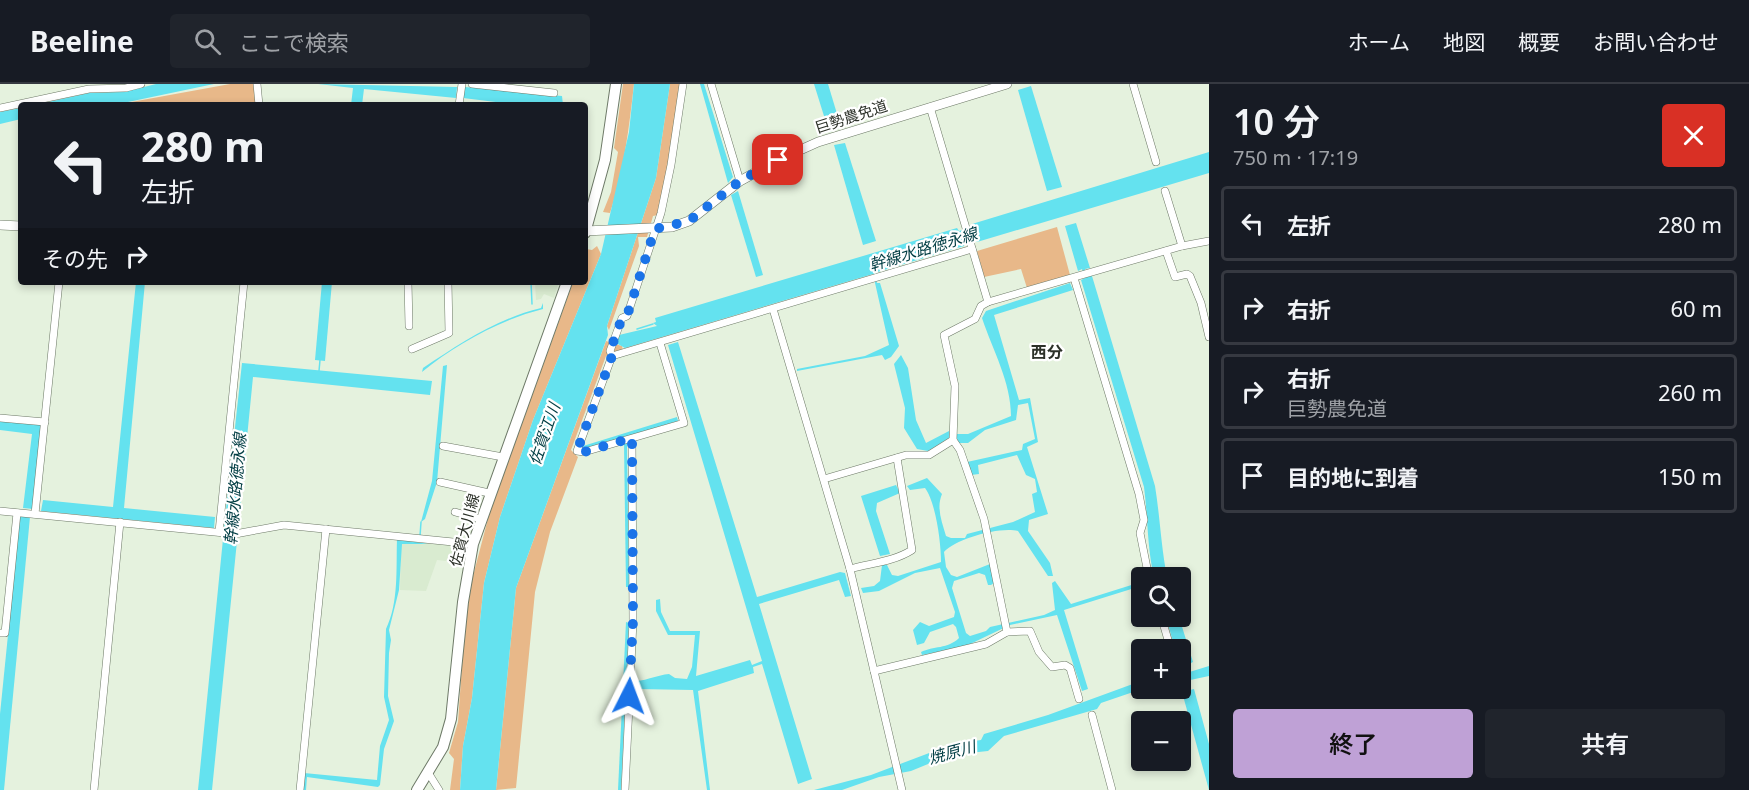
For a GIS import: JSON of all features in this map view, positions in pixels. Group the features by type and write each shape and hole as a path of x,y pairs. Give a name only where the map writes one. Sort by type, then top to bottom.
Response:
{"main road":[{"path":"588,221 605,160 616,84"},
{"name":"佐賀大川線","path":"417,790 429,774 443,747 451,719 463,602 473,544 480,519 566,285"}],"street":[{"path":"27,102 104,85 126,88 141,84"},
{"path":"257,84 259,102"},
{"path":"472,84 554,93"},
{"path":"660,343 684,423 584,452 577,451 612,356 610,351 612,343 622,318 627,316 653,229 671,165 683,84"},
{"path":"711,84 740,181"},
{"name":"巨勢農免道","path":"588,232 653,229 689,221 740,181 818,142 1007,84"},
{"path":"1133,84 1156,162"},
{"path":"0,108 18,104"},
{"path":"930,107 988,302"},
{"path":"1165,191 1182,246"},
{"path":"0,225 18,226"},
{"path":"1007,627 986,531 960,450 952,440 955,386 944,335 975,319 981,306 988,302 1182,246 1209,241"},
{"path":"612,356 875,279 971,246"},
{"path":"1166,251 1175,277 1187,274 1190,276 1201,303 1209,338"},
{"path":"1074,278 1139,494 1144,520 1140,533 1147,567"},
{"path":"35,514 59,285"},
{"path":"227,533 244,285"},
{"path":"408,285 409,326"},
{"path":"412,349 449,333 448,285"},
{"path":"773,309 850,569 902,790"},
{"path":"0,418 45,422"},
{"path":"625,790 633,621 632,438"},
{"path":"824,479 897,458 929,455 952,440"},
{"path":"443,446 503,457"},
{"path":"850,569 877,561 888,561 912,550 897,458"},
{"path":"440,482 489,494"},
{"path":"0,511 227,533 284,525 473,544"},
{"path":"455,512 480,519"},
{"path":"0,633 5,633 17,513"},
{"path":"94,790 120,522"},
{"path":"300,790 326,529"},
{"path":"874,672 986,644 1007,627 1030,631 1039,652 1052,667 1065,665 1070,668 1079,699"},
{"path":"1092,715 1112,790"},
{"path":"429,774 435,779 439,790"}],"shaded area":[{"path":"230,84 255,84 256,102 131,102"},
{"path":"623,84 634,84 628,133 610,213 603,212 611,192 618,152 614,148"},
{"path":"670,84 680,84 670,164 658,215 653,216 647,237 638,237 639,246 609,330 607,326 656,178"},
{"path":"1057,227 1070,275 1027,288 1021,269 984,277 977,251"},
{"path":"597,246 601,254 533,420 500,517 484,583 472,698 463,746 460,790 450,790 454,759 449,753 458,722 465,623 473,576 489,515 572,285 588,285 588,249 592,250"},
{"path":"535,285 558,285 554,298 544,294 541,299 536,300"},
{"path":"606,341 622,346 623,351 606,356 571,450 578,457 550,532 535,592 516,788 496,790 516,588"},
{"path":"423,541 465,546 462,563 437,560 426,591 400,590 401,542 421,544"}],"water":[{"path":"156,84 214,84 128,102 48,102 89,93 124,92"},
{"path":"318,84 457,87 456,98 364,89 362,102 351,102 353,88"},
{"name":"佐賀江川","path":"634,84 670,84 656,178 607,326 608,335 516,588 496,790 460,790 463,746 472,698 484,583 500,517 533,420 601,254 629,132"},
{"path":"700,84 704,84 733,177 728,183"},
{"path":"814,84 828,84 841,127 829,132"},
{"path":"1031,86 1062,187 1047,191 1018,90"},
{"path":"465,87 562,96 563,102 496,102 463,98"},
{"path":"18,109 18,120 0,124 0,112"},
{"path":"845,143 876,241 863,245 834,145"},
{"path":"1209,152 1209,173 977,242 975,239 964,242 964,246 874,273 877,283 880,283 899,346 891,357 885,360 882,355 797,371 797,369 865,356 889,345 873,274 625,348 616,343 619,335 657,326 653,323 656,322 655,318 957,228 959,231 972,227 972,224"},
{"path":"738,191 763,275 756,277 731,195"},
{"path":"1076,223 1090,268 1085,269 1087,277 1092,276 1155,486 1165,567 1152,567 1144,487 1081,280 1085,278 1082,269 1078,271 1065,226"},
{"path":"1070,283 1073,290 994,315 1019,400 1030,398 1038,442 1027,447 1048,514 1029,520 1028,531 1050,563 1053,576 1048,576 1018,531 1010,530 978,535 950,547 944,552 946,567 951,575 957,577 990,564 994,583 991,585 988,585 985,575 979,573 954,581 952,588 966,633 970,636 986,631 990,627 1044,615 1055,610 1052,583 1055,581 1071,604 1131,585 1131,589 1064,610 1088,689 1082,691 1057,615 1010,625 966,646 922,655 921,652 945,646 959,638 953,624 930,632 924,643 917,645 913,630 920,622 929,626 954,617 955,612 940,568 915,573 879,591 863,593 861,588 874,586 880,581 882,565 887,565 892,575 898,576 941,562 937,524 929,495 925,488 910,490 907,486 927,478 942,494 940,515 946,536 951,538 965,538 967,534 1013,522 1035,512 1032,494 1037,492 1035,479 1026,475 1017,455 978,465 979,474 971,475 967,462 1022,450 1023,444 1035,439 1028,403 1018,405 1016,420 985,430 968,443 959,443 955,434 968,434 1011,416 1005,379 982,318 986,311"},
{"path":"136,285 145,285 124,508 215,517 214,528 41,511 43,500 113,507"},
{"path":"322,285 332,285 325,361 315,360"},
{"path":"543,303 543,309 478,334 422,372 423,368 479,333 509,318 541,308"},
{"path":"678,342 757,597 840,572 845,573 851,596 845,597 839,580 759,604 812,779 798,784 762,664 753,667 754,673 698,691 710,790 707,790 693,690 637,689 636,681 669,674 675,678 687,679 692,667 695,635 668,635 656,611 656,600 660,599 661,612 670,631 700,631 696,676 750,660 752,665 762,661 668,345"},
{"path":"901,355 908,368 916,420 926,443 949,431 949,438 928,451 917,449 904,428 905,408 894,364"},
{"path":"242,363 432,381 430,395 253,377 238,529 229,531 229,528 224,528"},
{"path":"447,365 437,482 425,519 421,522 432,481 443,366"},
{"path":"677,417 678,421 584,449 583,446"},
{"path":"0,420 43,424 33,509 23,508 32,434 0,430"},
{"path":"624,443 627,443 629,587 626,587"},
{"path":"896,485 900,493 877,503 876,511 890,554 880,556 861,496"},
{"path":"20,516 30,517 4,790 0,790 0,714"},
{"path":"228,537 237,541 212,790 198,790 223,539 227,540"},
{"path":"397,539 428,544 402,544 399,590 389,630 391,640 388,696 394,721 384,749 380,785 378,787 307,777 306,790 303,790 304,773 377,780 380,746 389,720 384,697 386,629 395,596"},
{"path":"626,622 629,623 621,790 618,790"},
{"path":"1169,627 1182,627 1186,639 1172,639"},
{"path":"1209,666 1209,676 1191,680 1191,672"},
{"name":"焼原川","path":"1131,685 1131,693 1101,703 1097,709 1004,736 988,751 950,755 911,771 879,777 842,790 814,790 871,775 953,744 981,740 984,734 1048,715"},
{"path":"1194,689 1209,744 1209,790 1191,725 1191,711 1187,711 1184,699 1191,699 1191,690"}],"waterway":[{"path":"531,285 532,304"},
{"name":"幹線水路徳永線","path":"637,329 653,324"},
{"path":"319,371 320,360"},
{"path":"420,536 421,522"}],"district":[{"name":"西分","path":"1047,352"}],"route":[{"path":"629,696 633,621 632,438 584,452 577,451 612,356 610,351 622,318 627,316 655,229 689,221 740,181 778,160"}]}
